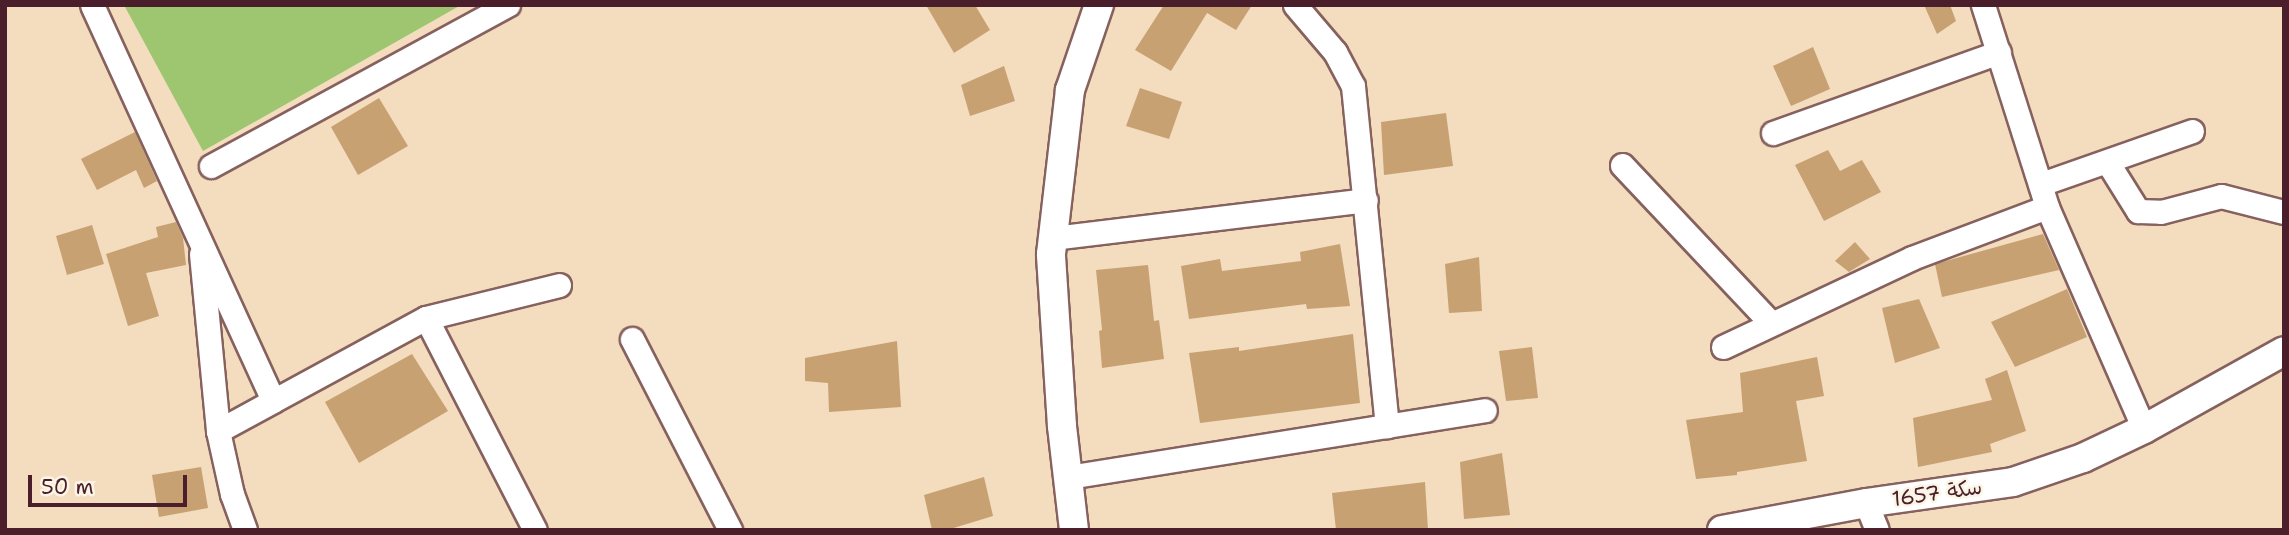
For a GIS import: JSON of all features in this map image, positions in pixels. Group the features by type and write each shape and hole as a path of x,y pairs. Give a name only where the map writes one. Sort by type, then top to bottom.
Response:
{"street":[{"path":"92,5 274,401"},
{"path":"211,166 508,5"},
{"path":"1074,530 1051,254 1070,90 1099,5"},
{"path":"1295,5 1335,52 1353,86 1387,426"},
{"path":"1983,5 2047,206 2144,429"},
{"path":"1773,133 1999,52"},
{"path":"2040,184 2108,163 2192,131"},
{"path":"2108,163 2138,211 2161,212 2221,196 2284,212"},
{"path":"1622,165 1772,323"},
{"path":"1053,238 1366,200"},
{"path":"1723,347 1912,258 2047,206"},
{"path":"199,233 218,430 232,494 244,530"},
{"path":"218,430 426,318 559,285"},
{"path":"426,318 535,530"},
{"path":"632,339 730,530"},
{"name":"سكة 1657","path":"1722,530 1866,503 2013,482 2083,458 2144,429 2284,351"},
{"path":"1068,477 1485,410"},
{"path":"1866,503 1877,530"}],"green space":[{"path":"124,5 461,5 203,151"}],"building":[{"path":"926,5 975,5 990,30 954,53"},
{"path":"1164,5 1252,5 1236,30 1207,13 1171,71 1135,50"},
{"path":"1924,5 1950,5 1956,21 1937,34"},
{"path":"1813,47 1830,89 1791,106 1773,66"},
{"path":"1004,66 1015,101 970,116 961,85"},
{"path":"1140,88 1182,102 1169,139 1126,126"},
{"path":"379,98 408,146 358,175 331,127"},
{"path":"1446,113 1453,166 1384,175 1381,122"},
{"path":"135,132 157,181 144,188 136,170 97,190 81,159"},
{"path":"1828,150 1840,171 1862,160 1881,192 1824,221 1795,165"},
{"path":"176,222 183,238 186,265 146,273 159,316 128,326 106,254 158,237 156,227"},
{"path":"92,225 104,264 67,275 56,236"},
{"path":"2043,234 2059,270 1942,297 1935,264"},
{"path":"1855,242 1870,259 1849,272 1835,261"},
{"path":"1340,244 1350,306 1307,309 1306,304 1189,319 1181,266 1220,259 1222,271 1301,261 1300,252"},
{"path":"1479,257 1482,311 1449,313 1445,264"},
{"path":"1148,265 1154,321 1159,320 1164,359 1102,368 1099,331 1102,330 1096,270"},
{"path":"2067,289 2087,337 2015,367 1991,322"},
{"path":"1919,299 1940,348 1895,363 1882,308"},
{"path":"1353,334 1360,403 1200,423 1189,353 1239,347 1239,351"},
{"path":"897,341 901,407 829,412 828,383 805,381 805,358"},
{"path":"1532,347 1538,398 1506,401 1499,351"},
{"path":"412,354 448,411 359,463 325,402"},
{"path":"1817,357 1824,396 1796,401 1807,461 1737,472 1737,475 1696,479 1686,420 1743,412 1740,373"},
{"path":"2007,370 2026,431 1990,444 1992,452 1918,467 1913,418 1992,400 1985,379"},
{"path":"1502,453 1510,515 1464,519 1460,462"},
{"path":"201,467 208,508 159,517 152,475"},
{"path":"984,477 993,516 947,530 932,530 924,495"},
{"path":"1425,482 1428,530 1336,530 1332,493"}]}
